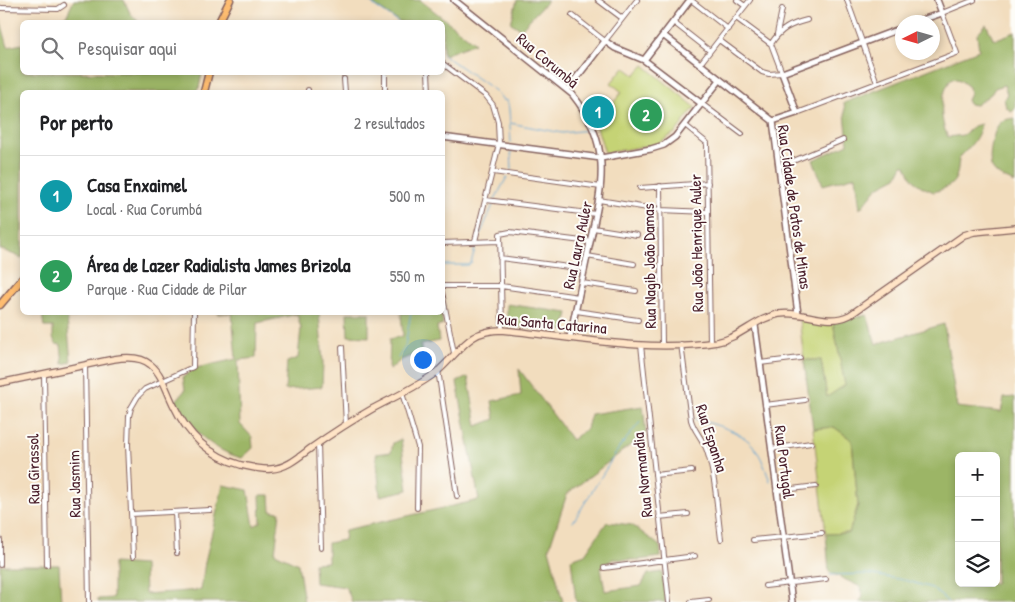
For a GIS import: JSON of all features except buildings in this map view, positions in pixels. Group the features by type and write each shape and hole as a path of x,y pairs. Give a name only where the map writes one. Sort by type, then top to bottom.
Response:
{"main road":[{"path":"220,20 230,0"},
{"path":"204,90 208,75"},
{"name":"Rua Santa Catarina","path":"0,383 114,358 136,358 150,364 157,372 187,429 202,445 227,460 256,468 274,469 289,464 346,425 438,370 474,336 486,331 502,330 662,346 710,343 729,339 774,315 798,314 830,320 845,318 964,235 974,232 1015,228"},
{"path":"0,305 20,281"}],"street":[{"name":"Rua Corumbá","path":"454,0 567,90 579,103 592,124 601,158"},
{"path":"598,0 622,18"},
{"path":"567,90 637,0"},
{"path":"644,60 690,0 728,29"},
{"path":"737,0 745,6"},
{"path":"700,64 750,0"},
{"path":"848,0 877,83"},
{"path":"773,121 957,53 937,0"},
{"path":"936,15 974,0"},
{"path":"0,8 58,9 64,5"},
{"path":"771,44 777,34 782,9"},
{"path":"572,15 615,48 644,60 742,134"},
{"path":"736,18 771,44 797,113"},
{"path":"777,34 808,20"},
{"path":"673,22 710,51"},
{"path":"720,40 765,74 772,74 782,73 895,31"},
{"name":"Rua Cidade de Patos de Minas","path":"663,35 773,121 798,314"},
{"path":"445,66 476,87 490,100 497,117 499,144 475,241"},
{"path":"385,75 385,90"},
{"path":"428,75 429,90"},
{"path":"344,79 345,90"},
{"path":"445,137 601,158 659,147 675,138 720,80"},
{"name":"Rua João Henrique Auler","path":"685,125 707,143 710,343"},
{"path":"779,167 844,140"},
{"name":"Rua Laura Auler","path":"570,337 599,200 601,158"},
{"path":"493,172 601,187"},
{"path":"640,188 708,183"},
{"name":"Rua Nagib João Damas","path":"660,186 662,346"},
{"path":"486,200 596,214"},
{"path":"599,200 660,210 708,212"},
{"path":"593,228 637,235"},
{"path":"502,330 500,234 510,232 590,242"},
{"path":"445,243 499,241"},
{"path":"587,256 634,264"},
{"path":"500,258 584,270"},
{"path":"582,283 636,292"},
{"path":"445,286 500,286 579,297"},
{"path":"445,307 454,353"},
{"path":"576,311 638,320"},
{"path":"133,557 128,445 129,416 133,403 145,389 193,367 194,315"},
{"name":"Rua Portugal","path":"755,325 792,602"},
{"name":"Rua Espanha","path":"681,344 690,420 704,444 709,459 721,539"},
{"name":"Rua Normandia","path":"641,345 669,602"},
{"path":"342,346 346,425"},
{"path":"760,363 800,358"},
{"name":"Rua Jasmim","path":"84,365 89,602"},
{"path":"438,370 457,496"},
{"name":"Rua Girassol","path":"44,374 47,565"},
{"path":"402,393 418,447 417,508"},
{"path":"765,405 806,400"},
{"path":"318,443 322,548"},
{"path":"771,449 811,443"},
{"path":"655,475 692,471"},
{"path":"776,491 816,486"},
{"path":"131,514 210,510"},
{"path":"175,512 177,553"},
{"path":"659,517 688,514"},
{"path":"753,540 822,533"},
{"path":"0,540 0,565"},
{"path":"604,568 695,556"},
{"path":"765,586 826,579"},
{"path":"691,602 709,600"}],"green space":[{"path":"74,0 124,0 131,15 137,20 30,20 30,18 60,19 67,15"},
{"path":"367,0 420,0 475,43 445,55 445,20 396,20"},
{"path":"517,0 548,0 521,29 511,23"},
{"path":"0,18 8,47 20,44 20,75 202,75 197,90 20,90 20,257 0,249"},
{"path":"986,24 994,40 1015,32 1015,109 1012,112 1006,107 1004,99 1007,94 1004,85 995,88 991,94 976,105 969,104 967,100 970,94 969,87 960,80 952,78 945,92 942,107 943,123 948,137 963,135 974,126 981,124 976,138 959,158 956,177 951,184 934,192 916,182 906,165 903,165 897,177 878,187 860,209 856,176 823,185 813,160 848,144 844,103 979,50 977,34"},
{"path":"644,65 695,107 676,132 658,144 605,153 596,124 622,92 611,83 624,67 635,75"},
{"path":"1015,118 1015,183 996,174 992,168 990,152 997,126 1007,119"},
{"path":"507,304 568,313 564,330 559,331 558,323 535,321 533,329 507,325"},
{"path":"42,315 79,315 67,319 71,362 63,364 61,345 56,344 53,338 53,327 44,327"},
{"path":"232,315 293,315 257,323 256,358 238,360 240,424 252,437 253,448 242,458 221,450 203,437 187,420 176,401 185,390 183,377 196,368 236,359"},
{"path":"297,315 319,315 323,363 322,387 285,390 287,362 298,358 301,328"},
{"path":"347,315 369,315 369,337 348,336"},
{"path":"401,315 441,315 443,325 437,326 439,341 421,345 421,352 401,360 389,370 390,339 403,336"},
{"path":"867,315 876,344 944,324 957,407 1001,412 1004,398 1015,397 1015,602 859,602 863,597 861,587 829,572 826,534 849,533 858,505 852,440 834,427 813,429 804,360 821,360 827,397 845,385 833,322"},
{"path":"799,318 833,322 845,385 827,398 821,360 804,360"},
{"path":"519,369 572,440 587,428 591,414 643,406 646,433 567,494 549,549 563,602 352,602 346,587 315,583 314,563 328,562 328,543 344,540 345,530 479,500 457,382 468,377 477,426 495,419 492,401 521,395"},
{"path":"834,427 852,440 858,505 849,533 826,534 813,429"},
{"path":"401,439 408,490 380,496 376,454 391,452 393,443"},
{"path":"223,485 248,490 254,526 261,522 260,495 270,495 271,511 280,512 275,553 298,564 304,602 98,602 98,599 113,598 113,563 144,565 145,594 201,590 205,562"},
{"path":"607,522 632,525 660,546 661,557 638,560 613,559 601,568 605,591 641,586 648,574 662,572 666,602 576,602 571,559 585,554"},
{"path":"0,565 59,565 61,602 0,602"}],"waterway":[{"path":"366,0 395,20"},
{"path":"445,56 497,92 503,100 507,101 511,142"},
{"path":"510,123 562,133 588,130"},
{"path":"511,149 512,170"},
{"path":"495,199 507,177"},
{"path":"479,237 493,205"},
{"path":"445,265 468,265 471,263 476,245"},
{"path":"398,358 405,347 410,315"},
{"path":"695,419 729,430 745,438 752,444 759,455 770,481"},
{"path":"573,522 619,448 641,421"},
{"path":"830,575 867,574 904,580 932,588 948,602"}],"place":[{"name":"Casa Enxaimel","path":"598,112"},
{"name":"Área de Lazer Radialista James Brizola","path":"646,115"}]}
